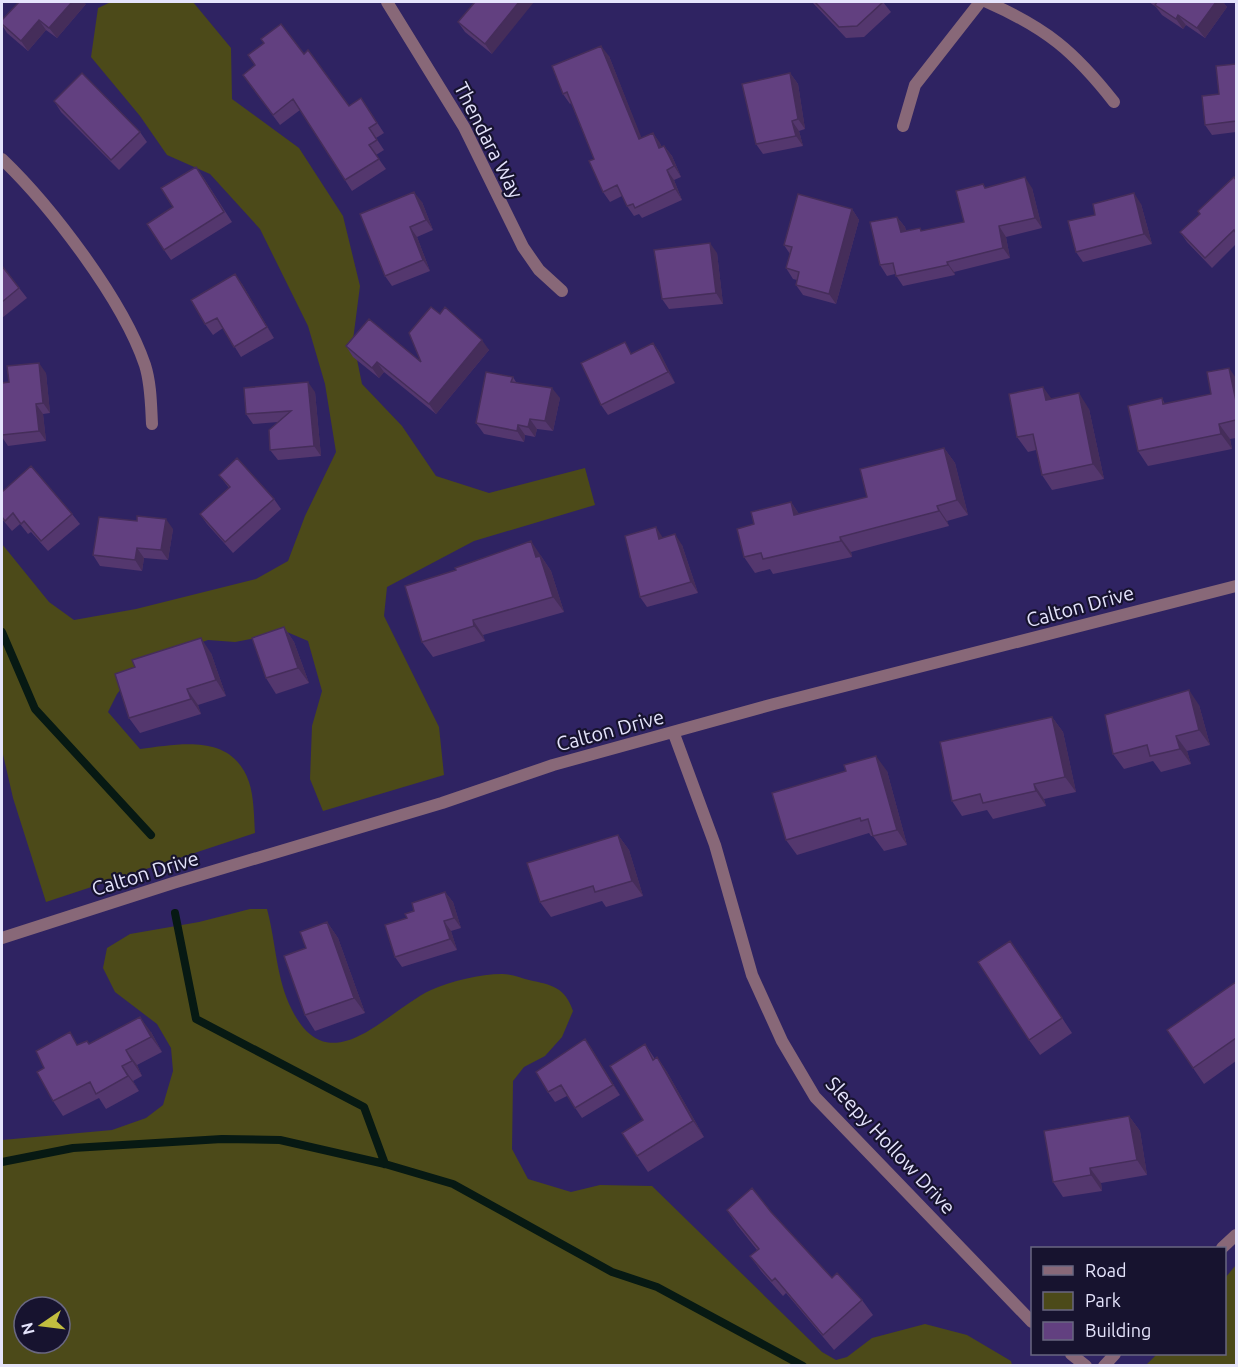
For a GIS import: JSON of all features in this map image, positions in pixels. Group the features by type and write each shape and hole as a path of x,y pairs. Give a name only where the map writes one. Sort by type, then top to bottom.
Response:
{"street":[{"name":"Thendara Way","path":"387,2 464,127 523,247 539,270 562,291"},
{"path":"903,126 915,85 944,44 980,2"},
{"path":"987,2 1017,15 1077,57 1114,102"},
{"path":"2,159 45,204 87,263 131,332 146,366 152,424"},
{"name":"Calton Drive","path":"2,939 172,884 442,803 553,765 674,734 774,704 1236,586"},
{"name":"Sleepy Hollow Drive","path":"674,734 715,845 752,975 782,1041 815,1097 1031,1321"},
{"path":"1223,1247 1236,1235"},
{"path":"1074,1355 1086,1365"}],"green space":[{"path":"111,2 193,2 231,48 232,99 299,148 343,216 360,286 353,340 362,384 402,426 436,476 489,493 585,468 595,505 474,541 387,587 384,616 439,727 444,775 323,811 310,779 312,726 322,691 308,641 287,632 235,642 208,640 142,663 117,694 108,712 140,749 188,744 204,745 231,755 241,766 249,782 255,833 46,902 13,798 2,750 2,544 49,602 74,620 136,609 256,579 288,561 305,516 336,452 325,384 308,326 260,229 210,174 167,155 140,116 91,57 98,8"},
{"path":"250,909 267,909 279,973 292,1010 307,1032 323,1041 341,1042 359,1036 431,990 466,979 505,974 557,988 566,997 573,1011 562,1037 545,1056 524,1067 513,1081 512,1149 528,1179 571,1192 600,1185 652,1186 822,1352 836,1360 847,1357 872,1338 925,1324 967,1335 1011,1361 1012,1365 2,1365 2,1140 112,1130 146,1118 163,1105 173,1071 171,1048 157,1024 115,992 103,968 107,948 130,934 199,922"},
{"path":"1236,1265 1236,1365 1146,1365 1156,1355 1226,1355 1226,1277"}],"building":[{"path":"19,2 72,2 49,28 39,20 21,41 2,24 2,20"},
{"path":"475,2 519,2 485,44 458,22"},
{"path":"815,2 883,2 857,26 839,27"},
{"path":"1157,2 1216,2 1197,28 1178,15 1176,19 1155,5"},
{"path":"281,24 304,54 308,50 349,106 361,98 377,123 369,128 377,140 369,145 379,159 345,180 293,99 273,115 243,75 255,65 248,55 264,43 261,39"},
{"path":"601,46 639,139 653,133 659,148 664,146 674,166 667,170 675,189 635,208 633,204 627,206 617,185 603,192 589,161 594,159 567,92 563,94 552,66"},
{"path":"1236,64 1236,121 1205,125 1202,96 1219,94 1216,66"},
{"path":"82,73 140,132 111,160 54,101"},
{"path":"790,73 798,119 792,121 796,136 756,144 742,84"},
{"path":"196,167 224,212 164,250 147,224 173,207 161,188"},
{"path":"1025,177 1035,218 999,226 1003,248 947,262 948,265 896,276 893,263 880,265 870,222 897,217 901,232 920,228 921,231 964,222 956,191 983,184 985,188"},
{"path":"1234,177 1236,180 1236,233 1234,230 1205,258 1180,232 1200,214 1198,211"},
{"path":"414,192 426,220 410,227 423,260 385,276 360,214"},
{"path":"1134,193 1144,234 1076,252 1068,221 1095,215 1093,204"},
{"path":"798,194 852,209 829,294 796,285 799,272 786,268 792,247 784,245"},
{"path":"710,243 716,293 662,299 654,250"},
{"path":"2,266 19,288 2,302"},
{"path":"235,274 267,327 234,347 217,318 205,324 191,300"},
{"path":"431,307 440,314 445,307 482,340 429,404 377,362 372,368 346,346 369,319 421,362 409,333"},
{"path":"625,342 631,354 653,343 668,372 601,405 581,363"},
{"path":"39,363 43,403 36,404 39,431 2,435 2,383 9,382 7,366"},
{"path":"1229,368 1236,401 1236,420 1219,424 1221,434 1138,451 1128,406 1162,398 1163,404 1211,394 1207,372"},
{"path":"486,372 513,377 511,382 552,388 545,421 530,419 528,427 518,425 517,431 476,423"},
{"path":"308,382 314,446 270,450 269,430 291,411 246,414 244,388"},
{"path":"1043,387 1046,400 1079,393 1093,464 1042,475 1033,434 1017,437 1009,394"},
{"path":"944,448 957,500 937,506 939,511 840,537 841,541 763,559 761,553 744,557 737,529 754,524 751,512 791,502 794,515 867,497 860,469"},
{"path":"237,458 274,499 225,542 200,514 230,487 219,475"},
{"path":"31,466 72,514 41,541 24,521 21,524 13,513 5,521 2,517 2,492"},
{"path":"137,516 166,519 161,550 137,548 135,560 93,555 99,517 137,521"},
{"path":"656,527 659,539 675,534 691,582 640,597 625,536"},
{"path":"531,541 536,557 540,556 553,597 473,620 474,626 422,642 405,586 456,570 455,568"},
{"path":"284,627 298,668 266,678 252,638"},
{"path":"201,638 216,680 187,689 191,699 129,718 115,674 135,667 132,660"},
{"path":"1189,690 1199,730 1176,736 1180,749 1150,756 1147,745 1113,754 1105,715"},
{"path":"1052,717 1065,777 1034,784 1036,791 983,803 980,794 952,801 940,742"},
{"path":"876,756 897,830 873,836 868,819 861,821 860,818 786,840 772,793 846,771 844,765"},
{"path":"618,835 632,881 595,892 593,886 540,902 527,863"},
{"path":"445,892 454,918 444,921 450,939 395,957 385,925 407,918 405,914 414,911 412,903"},
{"path":"327,922 354,998 305,1015 284,956 306,948 300,932"},
{"path":"1010,941 1062,1018 1029,1040 978,962"},
{"path":"1236,982 1236,1038 1193,1068 1167,1030"},
{"path":"140,1017 151,1037 126,1050 132,1061 122,1066 128,1076 96,1094 90,1082 53,1101 37,1072 44,1068 36,1051 70,1032 77,1045 87,1041 89,1044"},
{"path":"585,1039 613,1085 575,1108 561,1085 548,1092 536,1072"},
{"path":"645,1044 653,1060 657,1057 693,1121 637,1156 622,1133 643,1120 610,1066"},
{"path":"1129,1116 1137,1160 1090,1168 1091,1175 1053,1182 1044,1131"},
{"path":"752,1188 832,1278 837,1273 862,1300 823,1335 775,1278 772,1281 750,1256 759,1249 727,1210"}],"waterway":[{"path":"2,632 35,709 151,835"},
{"path":"175,913 196,1019 364,1107 385,1164"},
{"path":"2,1162 73,1148 222,1139 280,1140 385,1164 453,1184 612,1272 657,1287 803,1366"}]}
